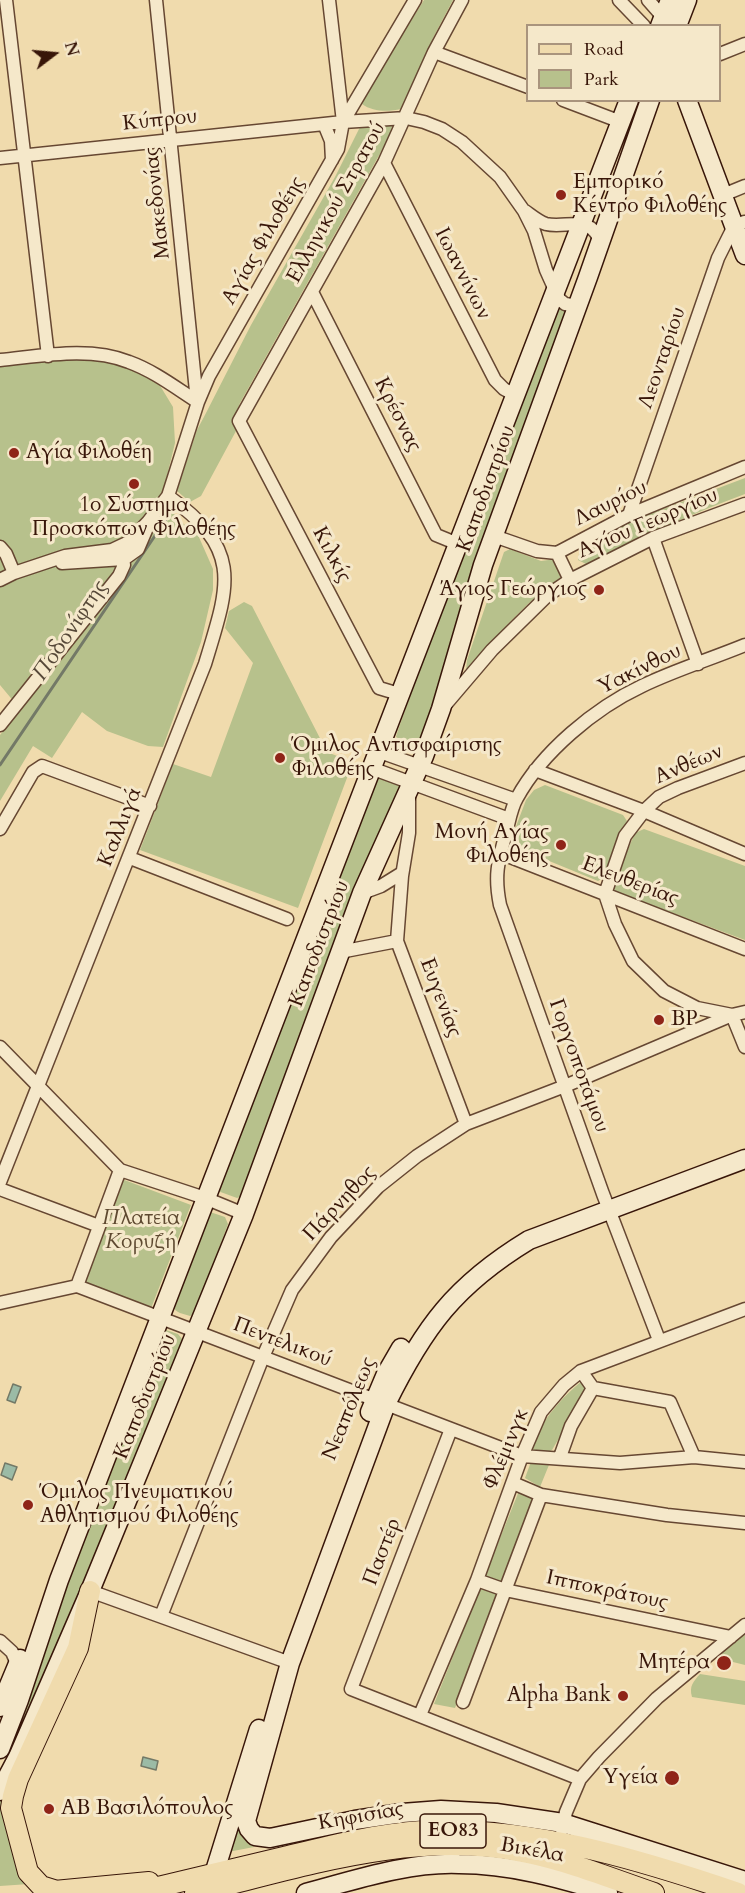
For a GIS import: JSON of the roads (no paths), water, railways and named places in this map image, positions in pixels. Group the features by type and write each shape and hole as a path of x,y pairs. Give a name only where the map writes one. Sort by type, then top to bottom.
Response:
{"main road":[{"path":"667,23 670,0"},
{"path":"667,23 687,0"},
{"name":"Καποδιστρίου","path":"0,1749 19,1701 58,1580 628,102"},
{"path":"688,102 733,191"},
{"path":"700,102 733,191 745,255"},
{"name":"Καποδιστρίου","path":"0,1791 18,1757 90,1591 196,1332 244,1214 362,893 413,781 441,709 483,565 651,103"},
{"name":"Νεαπόλεως","path":"607,1204 745,1148"},
{"name":"Νεαπόλεως","path":"203,1881 286,1661 396,1357 417,1325 462,1276 500,1246 525,1232 551,1219 607,1204 745,1159"},
{"path":"0,1707 39,1610 58,1580"},
{"path":"57,1891 41,1886 28,1872 12,1814 12,1802 18,1779 78,1648 90,1591"},
{"name":"Νεαπόλεως","path":"286,1661 246,1821 249,1829 259,1838 270,1838 355,1820 441,1810 496,1813 563,1823"},
{"path":"563,1823 745,1881"},
{"name":"Κηφισίας","path":"133,1893 203,1881 346,1842 421,1832 488,1834 557,1868 600,1851 738,1893"},
{"name":"Κηφισίας","path":"203,1881 234,1887 349,1856 421,1845 508,1850 557,1868 654,1893"},
{"name":"Βικέλα","path":"312,1892 357,1879 420,1866 459,1863 557,1868 608,1893"},
{"path":"36,1893 203,1881"}],"street":[{"path":"6,0 48,356"},
{"name":"Μακεδονίας","path":"156,0 198,402"},
{"path":"329,0 343,122"},
{"path":"343,122 415,0"},
{"name":"Ελληνικού Στρατού","path":"239,422 384,164 434,52 462,0"},
{"path":"619,0 642,24"},
{"path":"648,0 667,23"},
{"path":"721,54 745,44"},
{"path":"434,52 526,86"},
{"path":"568,102 621,122"},
{"path":"406,118 442,129 462,142 500,177 524,211 534,231 559,299 565,304 572,305 579,302"},
{"name":"Κύπρου","path":"0,158 343,122 406,118"},
{"name":"Αγίας Φιλοθέης","path":"0,725 119,576 124,565 123,553 138,549 148,522 168,496 198,402 209,376 332,162 340,142 343,122"},
{"path":"324,124 331,141 332,162"},
{"name":"Ιωαννίνων","path":"384,164 495,380 515,395"},
{"path":"524,211 546,224 575,223 581,225 595,231 601,243"},
{"name":"Λεονταρίου","path":"629,515 718,258 741,225"},
{"name":"Κρέσνας","path":"312,292 436,535 458,544"},
{"path":"0,360 89,354 112,356 130,362 198,402"},
{"path":"195,375 198,379 209,376"},
{"name":"Κιλκίς","path":"239,422 379,688 399,694"},
{"name":"Λαυρίου","path":"557,553 629,515 745,467"},
{"name":"Καλλιγά","path":"0,1182 206,664 224,601 223,562 210,534 186,509 168,496"},
{"name":"Αγίου Γεωργίου","path":"441,709 492,650 548,596 570,580 653,538 745,504"},
{"path":"494,536 537,551 557,553 570,580"},
{"path":"653,538 699,664"},
{"path":"0,547 6,554 14,573"},
{"path":"0,580 51,561 67,563 123,553"},
{"name":"Υακίνθου","path":"516,800 536,770 561,743 604,707 642,686 745,645"},
{"path":"374,759 413,781 509,819"},
{"path":"374,759 413,781 516,800"},
{"name":"Ανθέων","path":"605,894 625,836 659,797 745,763"},
{"path":"0,829 33,772 42,766 150,806"},
{"path":"536,770 745,854"},
{"path":"398,941 402,873 409,833 413,781"},
{"name":"Γοργοποτάμου","path":"516,800 496,869 496,886 500,905 607,1204 659,1340"},
{"name":"Ελευθερίας","path":"500,853 745,948"},
{"path":"130,858 287,919"},
{"path":"362,893 381,886 402,873"},
{"path":"605,894 615,924 633,961 664,991 697,1008 732,1015 745,1047"},
{"name":"Ευγενίας","path":"340,952 398,941 466,1124"},
{"name":"Πάρνηθος","path":"161,1616 263,1357 292,1290 331,1237 378,1187 417,1156 466,1124 565,1086 732,1015 745,1012"},
{"path":"0,1047 120,1170 205,1198 244,1214"},
{"path":"0,1303 77,1286 120,1170"},
{"path":"0,1189 99,1226"},
{"name":"Πεντελικού","path":"77,1286 522,1456 620,1463 694,1457 745,1462"},
{"name":"Φλέμινγκ","path":"420,1715 477,1580 522,1456 541,1412 564,1385 581,1371 745,1309"},
{"path":"581,1371 593,1388 670,1402 694,1457"},
{"path":"560,1457 571,1426 593,1388"},
{"name":"Παστέρ","path":"420,1715 351,1689 451,1429"},
{"path":"513,1483 541,1495 667,1515 745,1523"},
{"path":"463,1702 541,1495"},
{"name":"Ιπποκράτους","path":"477,1580 505,1590 731,1637"},
{"path":"90,1591 286,1661"},
{"path":"557,1868 563,1823 580,1779 657,1698 745,1625"},
{"path":"0,1641 12,1652 18,1666"},
{"path":"420,1715 580,1779"}],"waterway":[{"name":"Ποδονίφτης","path":"0,765 169,515"}],"place":[{"name":"Εμπορικό Κέντρο Φιλοθέης","path":"561,195"},
{"name":"Αγία Φιλοθέη","path":"14,453"},
{"name":"1ο Σύστημα Προσκόπων Φιλοθέης","path":"134,484"},
{"name":"Άγιος Γεώργιος","path":"599,590"},
{"name":"Όμιλος Αντισφαίρισης Φιλοθέης","path":"280,758"},
{"name":"Μονή Αγίας Φιλοθέης","path":"561,845"},
{"name":"BP","path":"659,1020"},
{"name":"Όμιλος Πνευματικού Αθλητισμού Φιλοθέης","path":"28,1505"},
{"name":"Μητέρα","path":"724,1663"},
{"name":"Alpha Bank","path":"623,1696"},
{"name":"Υγεία","path":"672,1778"},
{"name":"ΑΒ Βασιλόπουλος","path":"49,1809"}],"park label":[{"name":"Πλατεία Κορυζή","path":"141,1231"}]}
